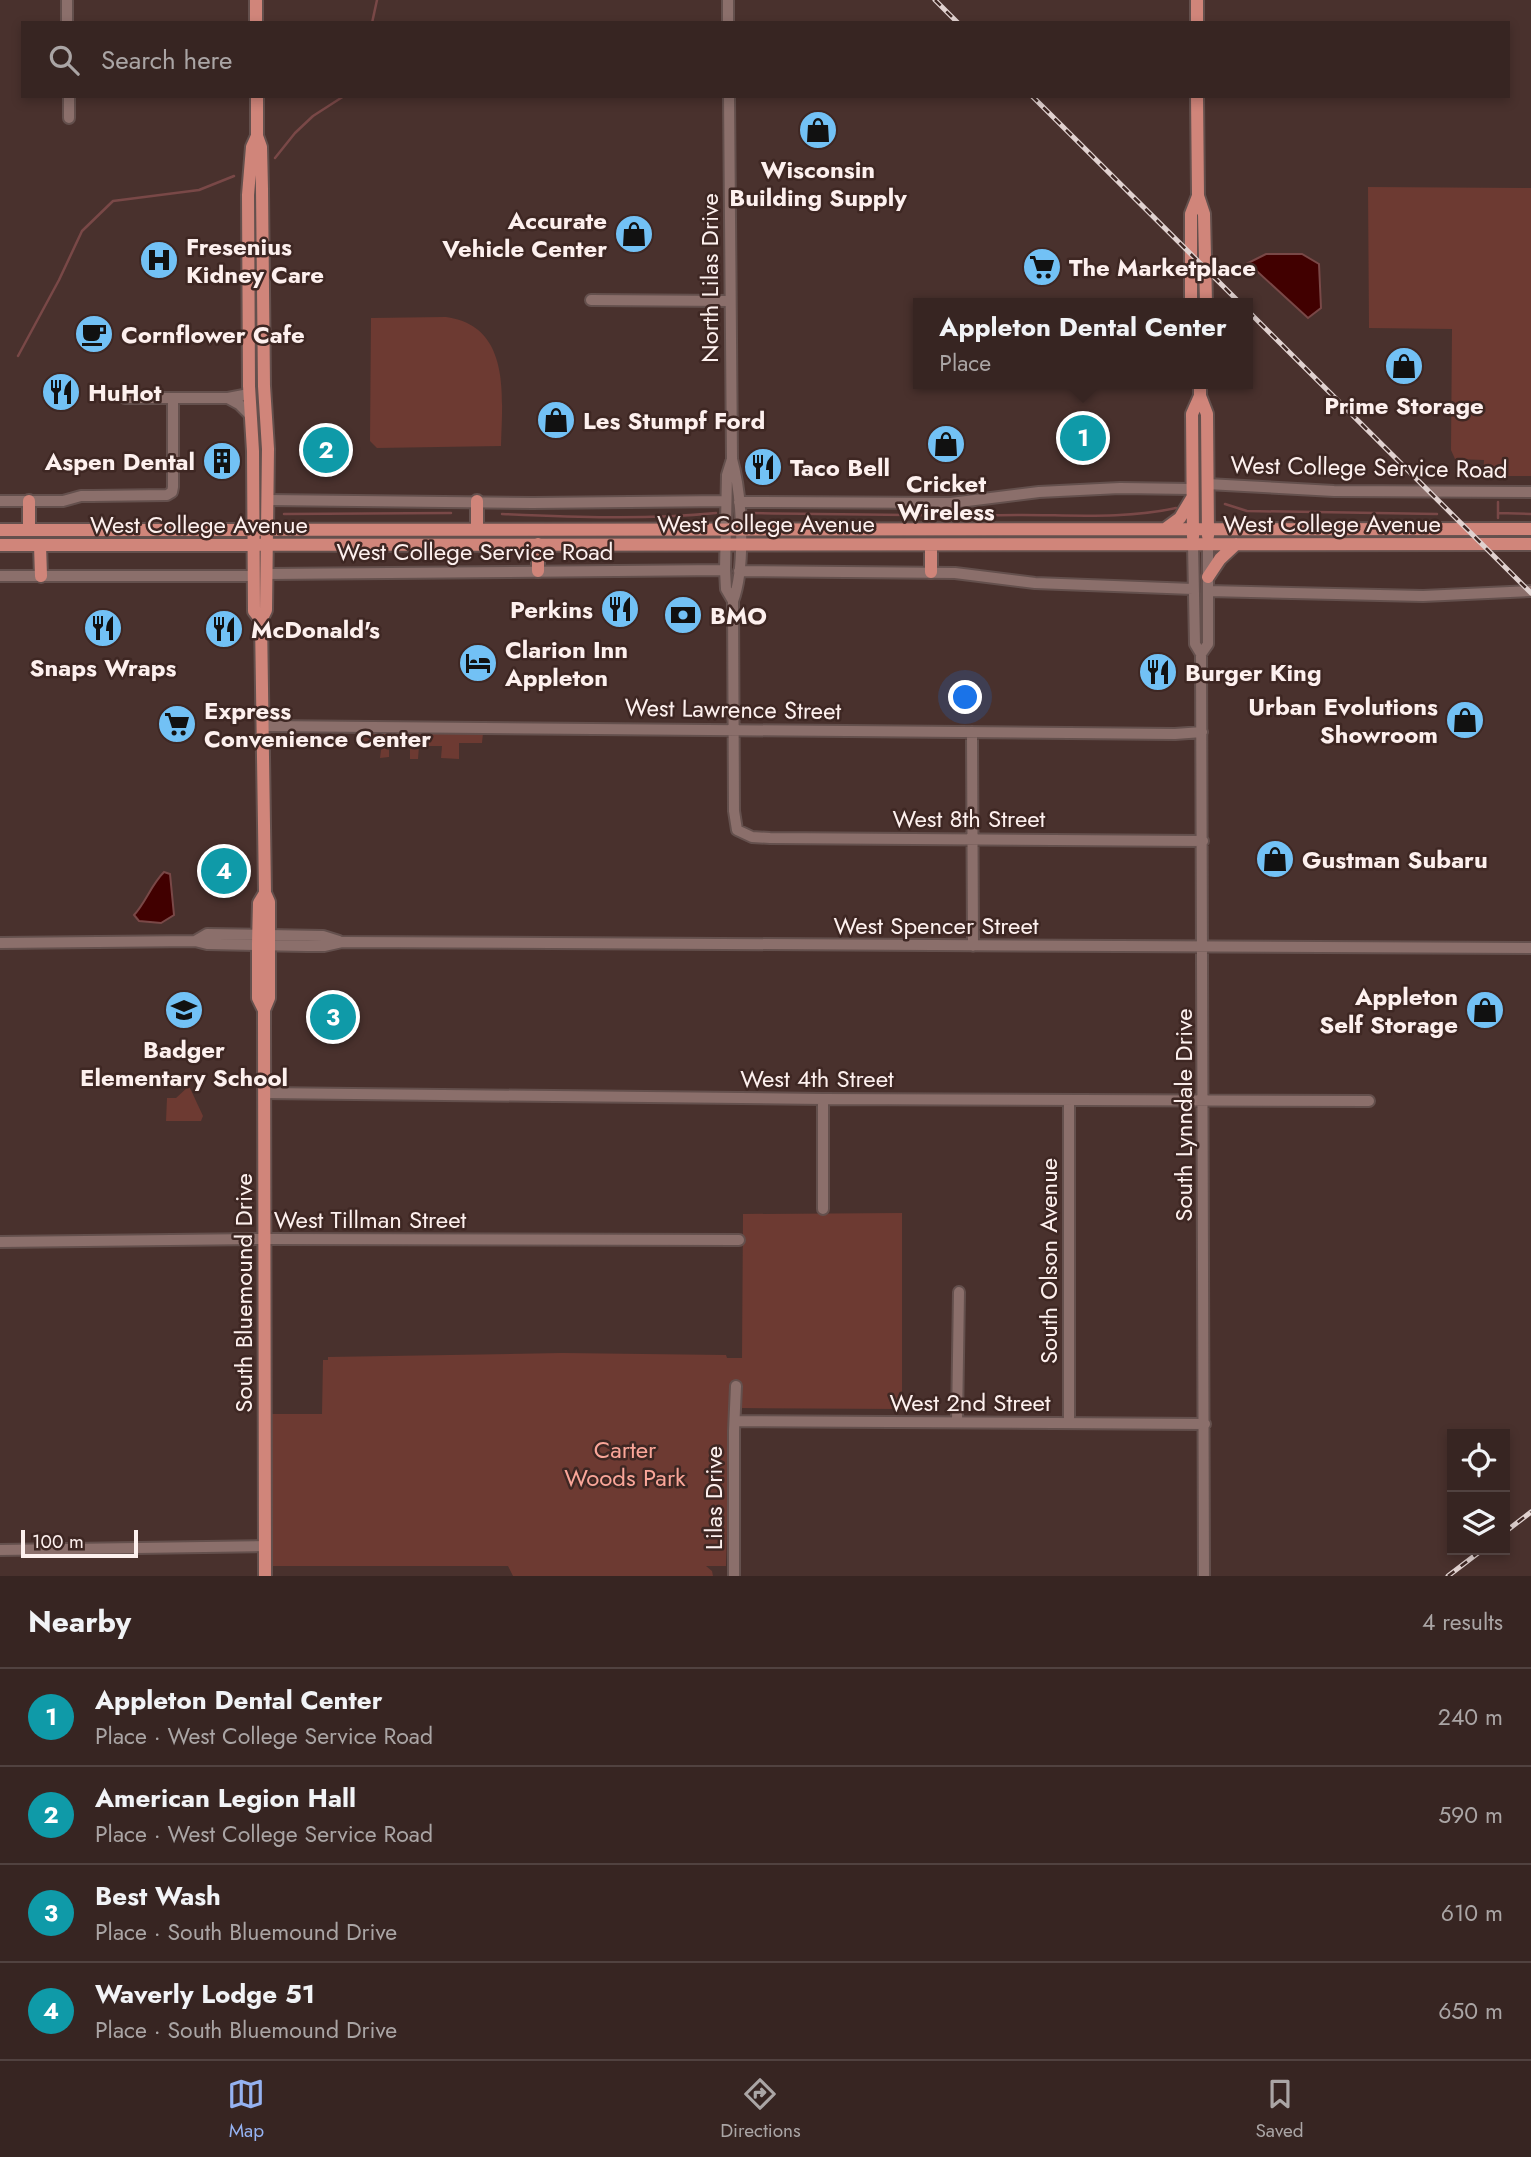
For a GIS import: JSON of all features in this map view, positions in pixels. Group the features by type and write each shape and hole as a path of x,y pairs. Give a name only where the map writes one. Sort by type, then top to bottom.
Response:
{"main road":[{"path":"256,0 256,21"},
{"path":"1197,0 1197,21"},
{"path":"257,98 257,136 261,147 267,441"},
{"path":"1197,98 1198,196 1204,214 1206,298"},
{"name":"South Bluemound Drive","path":"257,136 252,147 248,195 249,394 253,451 254,611 261,620"},
{"path":"1191,298 1191,214 1198,196"},
{"path":"1200,390 1207,414 1208,544"},
{"path":"1192,544 1192,414 1200,390"},
{"path":"249,394 258,400 260,429 267,441"},
{"name":"South Bluemound Drive","path":"265,1576 264,1010 269,998 259,903 265,893 261,620 267,610 267,441"},
{"path":"1165,530 1180,517 1192,494"},
{"path":"477,501 477,529"},
{"path":"29,502 29,530"},
{"name":"West College Avenue","path":"0,530 1531,529"},
{"path":"538,544 538,571"},
{"path":"1208,577 1220,559 1236,544"},
{"name":"West College Avenue","path":"0,545 1531,544"},
{"path":"40,545 41,576"},
{"path":"931,545 931,572"}],"street":[{"path":"67,0 67,21"},
{"path":"728,0 728,21"},
{"path":"69,98 69,118"},
{"name":"North Lilas Drive","path":"729,98 732,459 741,530 737,589 733,601"},
{"path":"591,300 730,301"},
{"path":"125,398 228,398 249,394"},
{"path":"0,502 63,501 81,496 169,494 173,486 173,398"},
{"path":"228,398 250,415"},
{"name":"North Lilas Drive","path":"732,459 727,475 725,570 726,589 733,601"},
{"name":"West College Service Road","path":"1207,484 1345,492 1531,492"},
{"path":"739,502 951,503 1039,492 1120,488 1192,494"},
{"name":"West College Service Road","path":"268,500 726,501"},
{"name":"South Lynndale Drive","path":"1192,544 1195,644 1201,654 1202,732 1204,1576"},
{"name":"South Lynndale Drive","path":"1201,654 1208,644 1208,544"},
{"name":"West College Service Road","path":"267,574 725,570"},
{"path":"739,571 931,572 1044,583 1193,589"},
{"path":"0,576 253,576"},
{"path":"1208,591 1423,596 1531,591"},
{"path":"733,601 734,730"},
{"name":"West Lawrence Street","path":"264,726 1175,734 1202,732"},
{"name":"West 8th Street","path":"734,730 735,822 737,830 752,837 1203,841"},
{"path":"972,732 973,946"},
{"name":"West Spencer Street","path":"0,943 195,941 207,934 324,946 342,942 1531,948"},
{"name":"West 4th Street","path":"264,1093 1369,1101"},
{"path":"823,1099 823,1209"},
{"name":"South Olson Avenue","path":"1069,1100 1069,1423"},
{"name":"West Tillman Street","path":"0,1242 264,1239 739,1240"},
{"path":"957,1422 959,1293"},
{"name":"Lilas Drive","path":"734,1576 736,1387"},
{"name":"West 2nd Street","path":"736,1421 1205,1424"},
{"path":"0,1550 265,1546"}],"green space":[{"path":"1368,187 1531,188 1531,476 1483,476 1484,460 1455,459 1451,450 1452,329 1369,328"},
{"path":"446,317 467,323 483,334 493,349 501,386 501,446 377,448 370,441 371,318"},
{"path":"357,732 395,733 396,746 389,747 389,757 380,758 382,743 358,743"},
{"path":"404,733 483,733 482,743 459,743 459,759 441,758 442,746 419,746 418,759 410,759 410,746 403,746"},
{"path":"189,1086 203,1116 201,1121 166,1121 167,1098 176,1098"},
{"name":"Carter Woods Park","path":"902,1213 902,1409 741,1408 741,1386 731,1385 726,1566 706,1566 713,1576 513,1576 508,1566 271,1566 271,1414 322,1414 323,1360 328,1360 328,1357 562,1353 726,1355 727,1358 742,1358 743,1214"}],"shaded area":[{"path":"1266,254 1302,254 1319,264 1321,308 1308,318 1248,263"},
{"path":"164,872 170,874 174,915 161,923 139,921 134,915"}],"waterway":[{"path":"372,21 377,0"},
{"path":"275,158 313,116 341,98"},
{"path":"18,356 82,231 113,201 199,190 234,176"},
{"path":"1504,474 1505,478"},
{"path":"1498,502 1498,518"},
{"path":"1225,504 1247,511 1437,514"},
{"path":"750,513 1099,516 1176,508"},
{"path":"284,514 451,513"},
{"path":"502,514 636,517 716,513"},
{"path":"1498,513 1531,514"}],"railway":[{"path":"935,0 956,21"},
{"path":"1034,98 1235,298"},
{"path":"1253,316 1531,593"},
{"path":"1510,1528 1531,1512"},
{"path":"1448,1576 1475,1555"}],"place":[{"name":"Wisconsin Building Supply","path":"818,130"},
{"name":"Accurate Vehicle Center","path":"634,234"},
{"name":"Fresenius Kidney Care","path":"159,260"},
{"name":"The Marketplace","path":"1042,267"},
{"name":"Cornflower Cafe","path":"94,334"},
{"name":"Prime Storage","path":"1404,366"},
{"name":"HuHot","path":"61,392"},
{"name":"Les Stumpf Ford","path":"556,420"},
{"name":"Appleton Dental Center","path":"1083,438"},
{"name":"Cricket Wireless","path":"946,444"},
{"name":"American Legion Hall","path":"326,450"},
{"name":"Aspen Dental","path":"222,461"},
{"name":"Taco Bell","path":"763,467"},
{"name":"Perkins","path":"620,609"},
{"name":"BMO","path":"683,615"},
{"name":"Snaps Wraps","path":"103,628"},
{"name":"McDonald's","path":"224,629"},
{"name":"Clarion Inn Appleton","path":"478,663"},
{"name":"Burger King","path":"1158,672"},
{"name":"Urban Evolutions Showroom","path":"1465,720"},
{"name":"Express Convenience Center","path":"177,724"},
{"name":"Gustman Subaru","path":"1275,859"},
{"name":"Waverly Lodge 51","path":"224,871"},
{"name":"Badger Elementary School","path":"184,1010"},
{"name":"Appleton Self Storage","path":"1485,1010"},
{"name":"Best Wash","path":"333,1017"}]}
